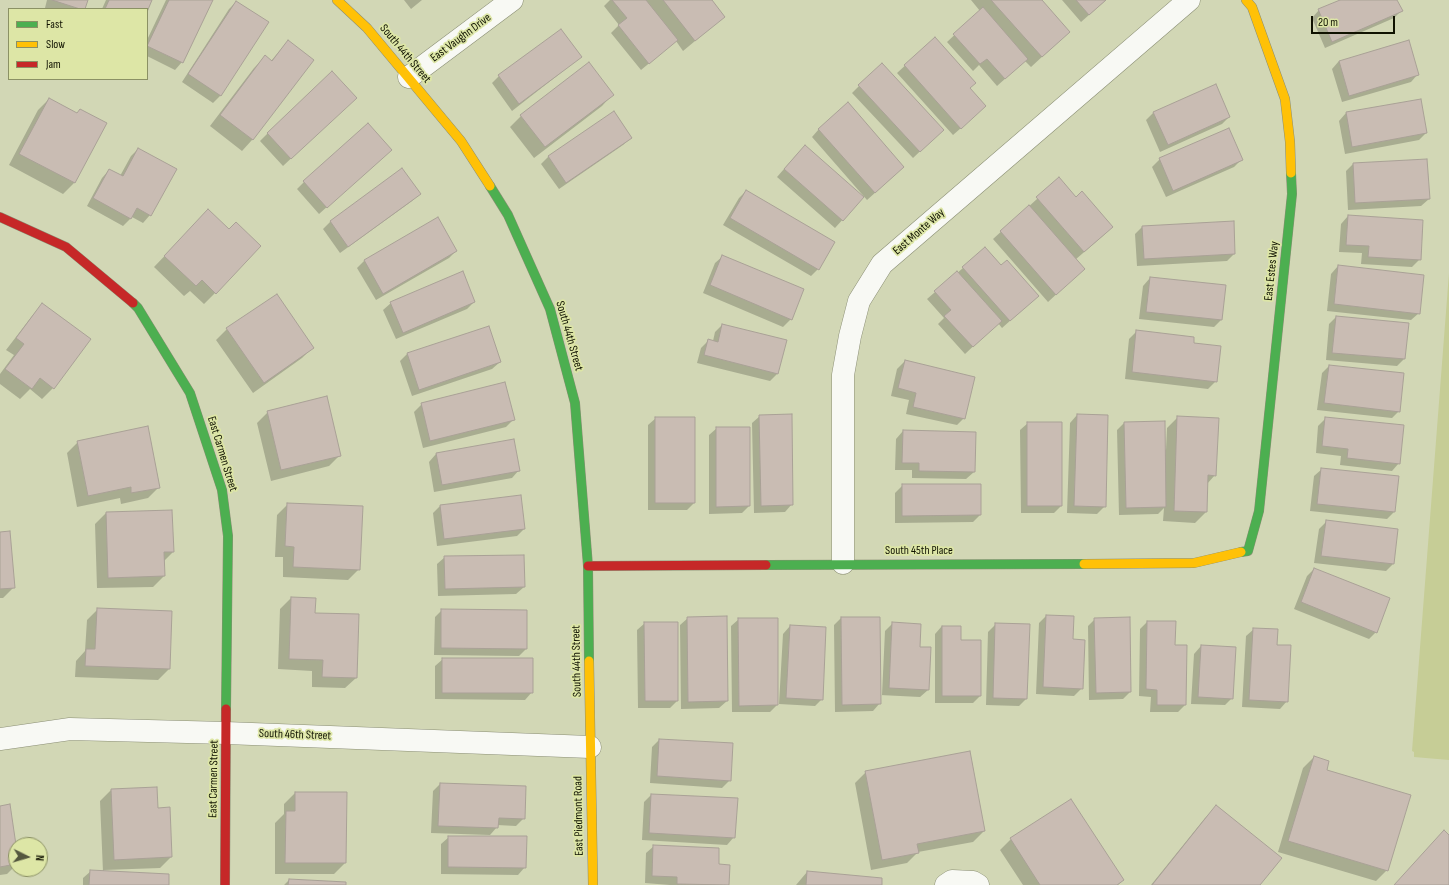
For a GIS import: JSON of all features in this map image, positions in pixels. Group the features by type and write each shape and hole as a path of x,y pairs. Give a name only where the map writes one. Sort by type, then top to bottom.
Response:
{"street":[{"name":"South 44th Street","path":"337,0 367,28 461,141 508,215 550,309 575,403 588,566 590,747"},
{"name":"East Vaughn Drive","path":"409,77 512,0"},
{"name":"East Monte Way","path":"843,563 843,375 850,336 859,301 882,264 1189,0"},
{"name":"East Estes Way","path":"1246,0 1252,7 1285,100 1290,142 1292,194 1259,511 1248,551"},
{"name":"East Carmen Street","path":"0,216 66,247 138,308 190,393 222,490 228,536 225,885"},
{"name":"South 45th Place","path":"588,566 843,563 1194,563 1248,551"},
{"name":"South 46th Street","path":"0,739 70,730 226,733 590,747"},
{"name":"East Piedmont Road","path":"590,747 593,885"},
{"path":"946,885 952,881 973,882 978,885"}],"green space":[{"path":"1449,273 1449,760 1414,757 1414,752 1412,751"}],"building":[{"path":"52,0 88,0 85,8 77,8"},
{"path":"109,0 152,0 148,10 148,8 105,8"},
{"path":"169,0 213,0 183,63 148,46"},
{"path":"612,0 646,0 678,40 649,64 618,25 627,18"},
{"path":"663,0 712,0 725,17 695,41"},
{"path":"991,0 1042,0 1070,32 1042,57"},
{"path":"1076,0 1106,0 1089,15"},
{"path":"1340,0 1397,0 1403,11 1332,42 1318,9"},
{"path":"236,1 269,22 221,96 188,74"},
{"path":"983,7 1028,59 1005,79 987,59 980,64 953,34"},
{"path":"561,29 582,57 519,104 498,75"},
{"path":"935,37 976,83 970,88 986,106 961,129 904,65"},
{"path":"288,40 314,60 253,140 220,115 265,55 272,61"},
{"path":"1409,40 1419,75 1349,96 1339,61"},
{"path":"589,62 614,95 545,147 520,115"},
{"path":"882,63 944,130 920,152 858,85"},
{"path":"332,71 357,98 291,159 267,133"},
{"path":"1216,84 1230,117 1168,145 1153,112"},
{"path":"49,98 77,113 80,109 107,123 75,183 19,154"},
{"path":"1421,99 1427,133 1352,147 1346,112"},
{"path":"848,102 904,167 875,193 818,129"},
{"path":"614,111 632,138 566,183 548,156"},
{"path":"368,123 392,150 327,208 303,181"},
{"path":"1229,128 1243,160 1173,191 1159,158"},
{"path":"805,145 864,197 843,221 784,169"},
{"path":"138,148 177,169 151,216 137,208 131,219 93,198 109,169 123,176"},
{"path":"1427,159 1430,199 1355,203 1353,163"},
{"path":"402,168 421,194 348,247 330,221"},
{"path":"1059,177 1076,197 1082,191 1113,227 1084,252 1036,197"},
{"path":"746,190 835,242 819,270 730,218"},
{"path":"1029,205 1085,269 1056,295 1000,231"},
{"path":"208,209 229,229 236,222 261,246 216,294 202,280 196,286 164,256"},
{"path":"1348,215 1423,220 1421,260 1368,257 1369,246 1346,245"},
{"path":"438,217 457,251 383,294 364,260"},
{"path":"1234,221 1235,254 1144,259 1142,226"},
{"path":"985,247 1001,265 1007,260 1039,296 1010,321 962,267"},
{"path":"722,255 804,289 792,320 710,285"},
{"path":"1338,265 1424,275 1420,314 1334,304"},
{"path":"463,271 475,302 403,333 390,302"},
{"path":"957,271 1002,321 973,347 944,316 951,310 934,291"},
{"path":"1150,277 1226,285 1222,320 1146,312"},
{"path":"277,294 314,348 264,383 226,328"},
{"path":"42,303 91,339 54,389 40,378 32,389 5,369 24,344 16,338"},
{"path":"1336,316 1409,323 1405,359 1332,353"},
{"path":"722,324 787,340 778,374 704,355 708,339 718,342"},
{"path":"489,326 501,362 419,390 407,353"},
{"path":"1136,330 1194,337 1194,343 1221,346 1217,382 1132,372"},
{"path":"905,360 975,377 965,419 913,407 916,393 898,388"},
{"path":"1329,365 1404,373 1400,412 1324,403"},
{"path":"505,382 515,420 430,441 421,403"},
{"path":"327,396 341,456 281,470 267,411"},
{"path":"792,414 793,505 761,506 759,415"},
{"path":"1077,414 1108,415 1106,507 1074,506"},
{"path":"1177,416 1219,418 1216,476 1208,475 1207,512 1174,511"},
{"path":"655,417 695,417 695,503 655,503"},
{"path":"1325,417 1404,425 1400,464 1347,458 1348,449 1322,446"},
{"path":"1165,421 1166,507 1126,508 1124,422"},
{"path":"1027,422 1062,422 1062,506 1027,506"},
{"path":"148,426 160,488 131,493 131,487 88,496 77,441"},
{"path":"716,427 750,427 750,506 716,507"},
{"path":"903,430 976,432 975,472 919,471 919,463 902,463"},
{"path":"514,439 520,471 442,485 436,453"},
{"path":"1321,468 1399,476 1395,512 1317,504"},
{"path":"902,484 981,484 981,515 902,516"},
{"path":"521,495 525,529 444,539 440,505"},
{"path":"287,503 363,506 360,570 293,567 294,547 285,546"},
{"path":"172,510 174,552 164,552 165,576 108,578 106,512"},
{"path":"1326,520 1398,529 1394,564 1321,556"},
{"path":"10,531 15,588 0,589 0,532"},
{"path":"524,555 525,587 445,589 444,556"},
{"path":"1314,568 1390,598 1377,633 1301,602"},
{"path":"291,597 316,598 315,613 359,614 357,678 322,677 323,660 289,659"},
{"path":"97,608 172,611 170,669 85,666 86,649 95,649"},
{"path":"441,609 527,610 527,649 441,648"},
{"path":"1046,615 1074,616 1073,639 1085,640 1083,689 1043,687"},
{"path":"727,616 728,701 688,702 687,617"},
{"path":"841,617 880,617 881,704 842,705"},
{"path":"1130,617 1131,692 1096,693 1094,618"},
{"path":"738,618 778,618 778,705 739,706"},
{"path":"1147,621 1176,621 1175,645 1187,645 1186,705 1157,705 1157,690 1146,689"},
{"path":"644,622 678,622 678,701 645,701"},
{"path":"892,622 921,624 920,647 931,647 929,690 889,688"},
{"path":"995,623 1030,624 1027,699 993,698"},
{"path":"790,625 826,627 823,700 786,698"},
{"path":"942,626 961,626 961,640 981,640 981,696 942,696"},
{"path":"1253,628 1278,629 1277,645 1291,645 1288,702 1249,700"},
{"path":"1201,645 1236,647 1233,699 1198,697"},
{"path":"442,658 533,658 533,693 442,693"},
{"path":"659,739 733,743 731,781 657,776"},
{"path":"970,751 985,831 917,844 919,853 882,860 865,771"},
{"path":"1314,756 1329,761 1327,770 1411,795 1388,871 1288,841"},
{"path":"440,783 526,786 525,819 499,818 498,828 438,826"},
{"path":"157,787 158,808 170,807 172,857 114,860 111,789"},
{"path":"295,792 347,792 346,863 285,863 286,811 295,811"},
{"path":"651,794 738,798 735,838 649,833"},
{"path":"1071,799 1124,880 1117,885 1040,885 1010,838"},
{"path":"10,804 15,837 8,837 8,866 0,867 0,806"},
{"path":"1216,805 1282,858 1260,885 1152,885"},
{"path":"1444,830 1449,835 1449,885 1394,885"},
{"path":"448,836 527,836 526,868 448,867"},
{"path":"653,845 719,848 719,864 730,865 729,885 677,884 677,877 652,876"},
{"path":"90,870 169,874 169,885 89,885"},
{"path":"807,871 882,878 882,885 806,885"},
{"path":"289,879 346,882 346,885 288,885"}],"traffic: fast":[{"path":"1241,552 1248,551 1259,511 1292,194 1291,173"},
{"path":"490,186 508,215 550,309 575,403 588,566 589,661"},
{"path":"133,303 138,308 190,393 222,490 228,536 226,709"},
{"path":"766,565 1084,564"}],"traffic: slow":[{"path":"337,0 367,28 461,141 490,186"},
{"path":"1246,0 1252,7 1285,99 1290,142 1291,173"},
{"path":"1084,564 1194,563 1241,552"},
{"path":"589,661 593,885"}],"traffic: jam":[{"path":"0,217 66,247 133,303"},
{"path":"588,566 766,565"},
{"path":"225,885 226,709"}]}
